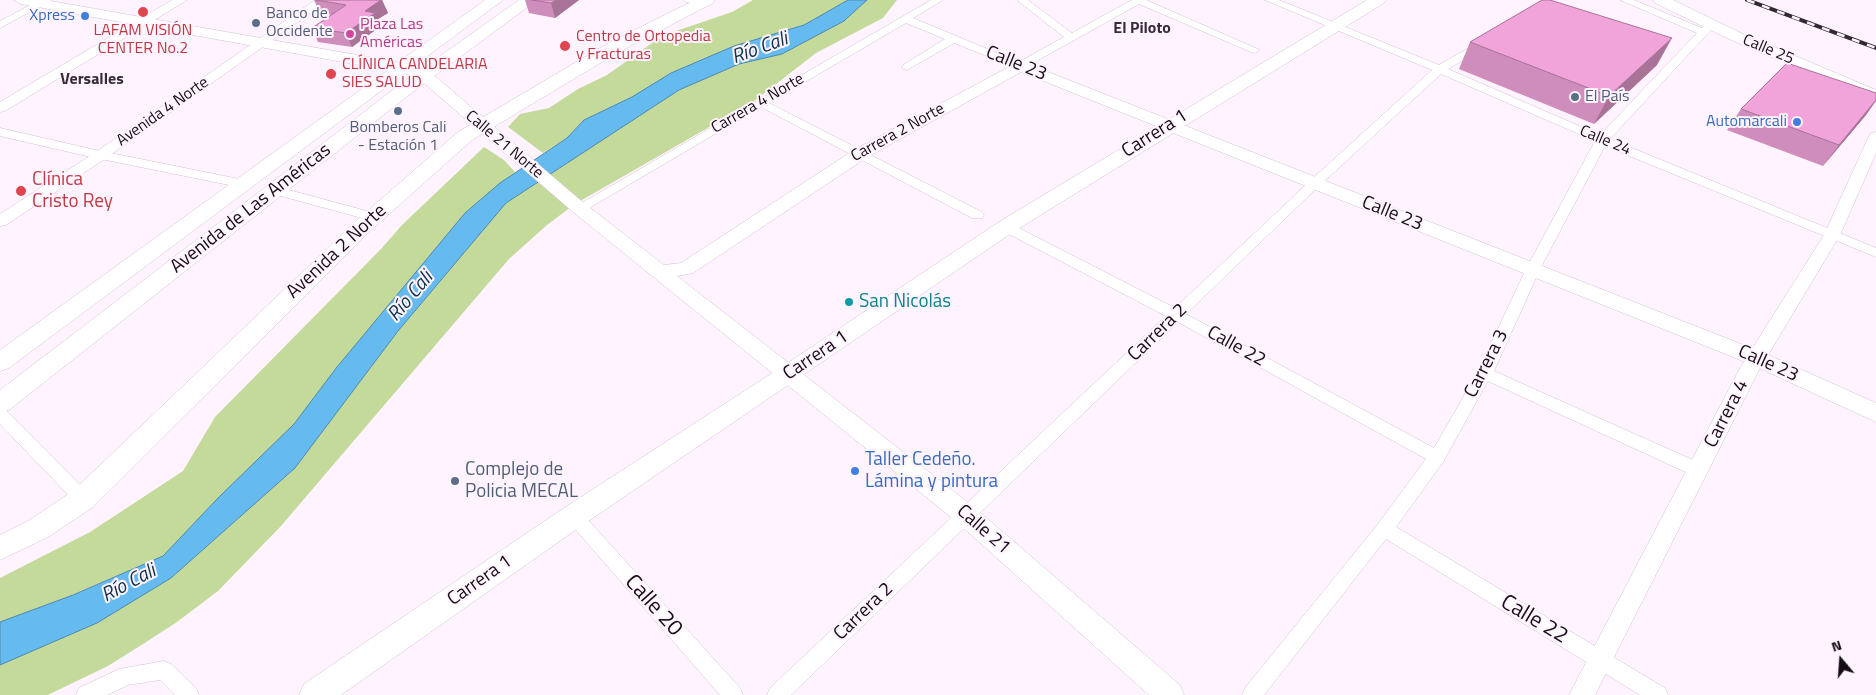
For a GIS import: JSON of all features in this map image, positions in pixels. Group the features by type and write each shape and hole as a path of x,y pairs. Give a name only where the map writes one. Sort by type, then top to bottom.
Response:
{"main road":[{"name":"Calle 21 Norte","path":"21,0 44,2 401,68 424,75 578,208 662,272 684,278 789,374"},
{"name":"Avenida de Las Américas","path":"0,362 495,0"},
{"name":"Avenida de Las Américas","path":"0,403 424,75 529,0"},
{"name":"Carrera 1","path":"315,695 574,516 789,374 1006,227 1170,125 1378,0"},
{"path":"1642,0 1705,29 1735,36"},
{"name":"Calle 25","path":"1661,0 1735,36 1876,97"},
{"name":"Avenida 2 Norte","path":"0,548 38,529 83,499 373,217 466,136 611,50 699,1"},
{"name":"Calle 23","path":"1020,66 1756,358 1876,413"},
{"name":"Carrera 2 Norte","path":"684,278 860,154 1020,66"},
{"name":"Calle 21","path":"789,374 966,515 1170,695"}],"street":[{"path":"0,108 181,0"},
{"name":"Avenida 4 Norte","path":"0,221 101,155 323,0"},
{"name":"Carrera 4 Norte","path":"578,208 938,0"},
{"path":"1022,0 1071,37"},
{"path":"1139,0 1255,50"},
{"name":"Carrera 2 Norte","path":"1020,66 1139,0"},
{"name":"Calle 24","path":"1270,0 1336,25 1602,140 1876,254"},
{"path":"1625,0 1705,29"},
{"path":"0,25 44,2"},
{"name":"Calle 23","path":"906,19 1020,66"},
{"name":"Carrera 3","path":"1252,695 1384,530 1437,457 1485,372 1533,270 1602,140 1705,29"},
{"path":"907,68 954,38"},
{"name":"Carrera 2","path":"777,695 1315,183 1440,69 1490,40"},
{"path":"761,103 977,215"},
{"path":"0,132 244,184"},
{"name":"Carrera 4","path":"1582,695 1756,358 1832,235 1876,136"},
{"path":"274,190 373,217"},
{"name":"Calle 22","path":"1006,227 1176,315 1437,457"},
{"path":"1485,372 1698,470"},
{"path":"0,414 83,499"},
{"name":"Calle 20","path":"574,516 733,695"},
{"name":"Calle 22","path":"1384,530 1658,695"},
{"path":"86,695 126,676 164,670 189,695"}],"green space":[{"path":"753,0 848,0 804,25 734,46 671,73 632,97 584,120 567,138 543,153 508,127 520,114 549,108 578,89 607,75 655,41 673,32 732,12"},
{"path":"867,0 897,0 883,18 816,53 753,102 575,204 547,225 509,259 281,526 218,591 177,622 108,666 48,695 0,695 0,665 97,623 171,578 295,468 398,331 506,203 679,90 739,64 782,54 844,21"},
{"path":"484,147 504,160 515,172 465,213 337,367 294,424 218,498 163,556 72,595 0,622 0,578 90,532 183,471 215,417 381,249 402,225"}],"water":[{"name":"Río Cali","path":"848,0 867,0 844,21 782,54 739,64 679,90 506,203 398,331 295,468 171,578 97,623 0,665 0,622 73,595 163,556 218,498 294,424 337,367 465,213 500,183 567,138 584,120 632,97 671,73 734,46 804,25"}],"building":[{"path":"316,0 381,0 365,11 375,13 346,33 312,28 346,5"},
{"path":"532,0 556,0 551,3"},
{"path":"1542,0 1550,0 1672,38 1609,96 1470,42"},
{"path":"1787,63 1876,93 1876,100 1839,145 1741,109"}],"railway":[{"path":"1747,0 1876,48"}],"place":[{"name":"LAFAM VISIÓN CENTER No.2","path":"143,12"},
{"name":"Xpress","path":"85,16"},
{"name":"Banco de Occidente","path":"256,23"},
{"name":"Plaza Las Américas","path":"350,34"},
{"name":"Centro de Ortopedia y Fracturas","path":"565,46"},
{"name":"CLÍNICA CANDELARIA SIES SALUD","path":"331,74"},
{"name":"El País","path":"1575,97"},
{"name":"Bomberos Cali - Estación 1","path":"398,111"},
{"name":"Automarcali","path":"1797,122"},
{"name":"Clínica Cristo Rey","path":"21,191"},
{"name":"San Nicolás","path":"849,302"},
{"name":"Taller Cedeño. Lámina y pintura","path":"855,471"},
{"name":"Complejo de Policia MECAL","path":"455,481"}],"district":[{"name":"El Piloto","path":"1142,29"},
{"name":"Versalles","path":"92,80"}]}
